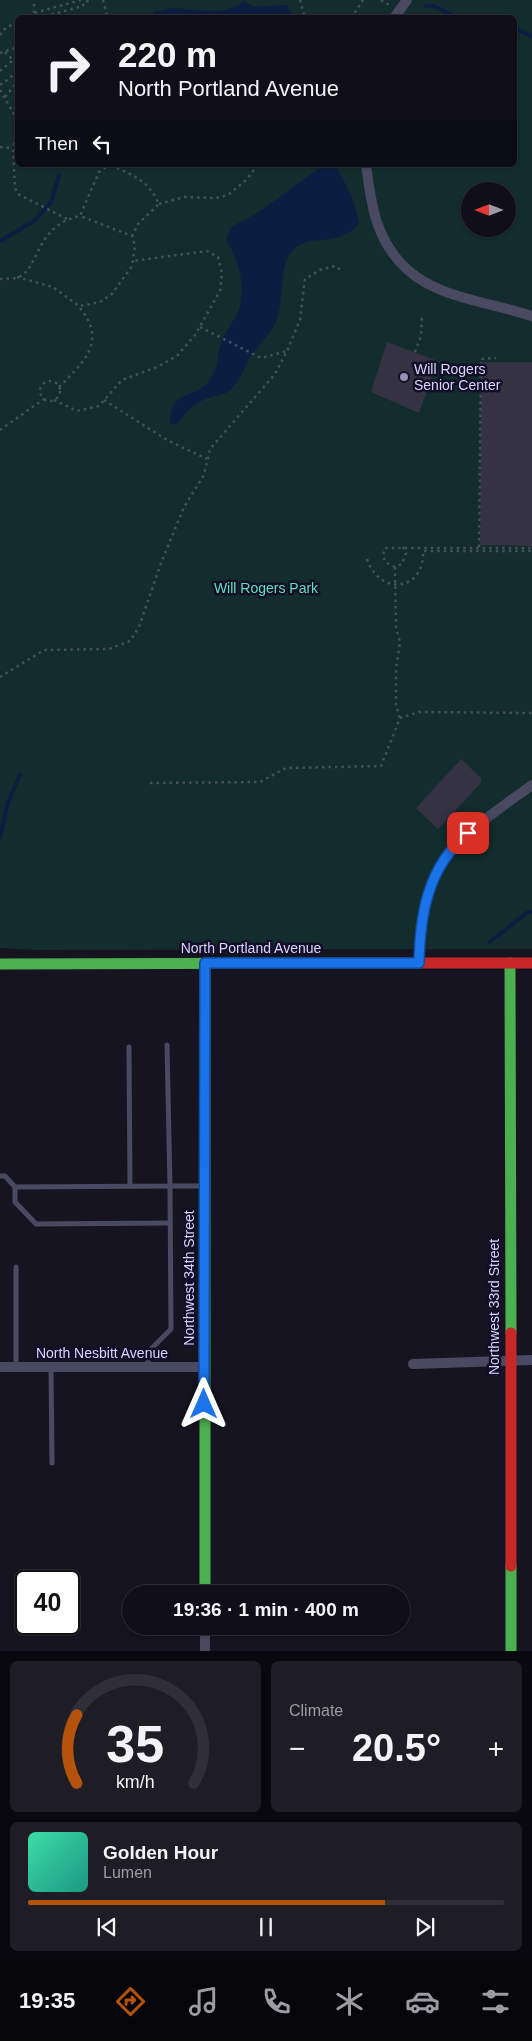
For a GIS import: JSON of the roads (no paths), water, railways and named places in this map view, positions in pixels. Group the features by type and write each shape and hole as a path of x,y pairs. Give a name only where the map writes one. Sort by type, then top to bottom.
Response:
{"street":[{"path":"396,15 407,0"},
{"path":"366,167 377,224 386,244 403,268 422,282 444,291 532,316"},
{"path":"419,963 420,932 425,900 434,875 443,860 459,840 532,785"},
{"name":"Northwest 34th Street","path":"205,963 205,1585"},
{"name":"Northwest 33rd Street","path":"510,963 509,1360 511,1651"},
{"name":"North Portland Avenue","path":"0,964 532,963"},
{"path":"412,1364 532,1360"},
{"name":"North Nesbitt Avenue","path":"0,1367 204,1367"},
{"path":"205,1635 205,1651"}],"lane":[{"path":"147,1367 150,1350 170,1330 170,1186 167,1045"},
{"path":"129,1047 130,1186"},
{"path":"0,1176 4,1176 15,1187 15,1202 36,1224 170,1223"},
{"path":"15,1187 204,1186"},
{"path":"16,1267 16,1367"},
{"path":"51,1367 52,1463"}],"water":[{"path":"244,1 254,7 287,5 291,15 152,15 155,11 172,8 220,11 237,6"},
{"path":"322,167 336,167 353,201 359,224 342,236 308,242 294,249 285,265 277,320 251,356 236,383 226,393 203,400 193,406 177,425 170,423 171,412 178,400 202,388 212,376 217,366 221,343 240,307 241,277 231,248 226,240 232,226 268,206"}],"waterway":[{"path":"426,6 434,6 451,15"},
{"path":"517,30 532,36"},
{"path":"0,241 34,221 51,202 59,175"},
{"path":"0,837 8,802 20,775"},
{"path":"490,942 528,912 532,912"}],"place":[{"name":"Will Rogers Senior Center","path":"404,377"}],"park label":[{"name":"Will Rogers Park","path":"266,588"}]}
